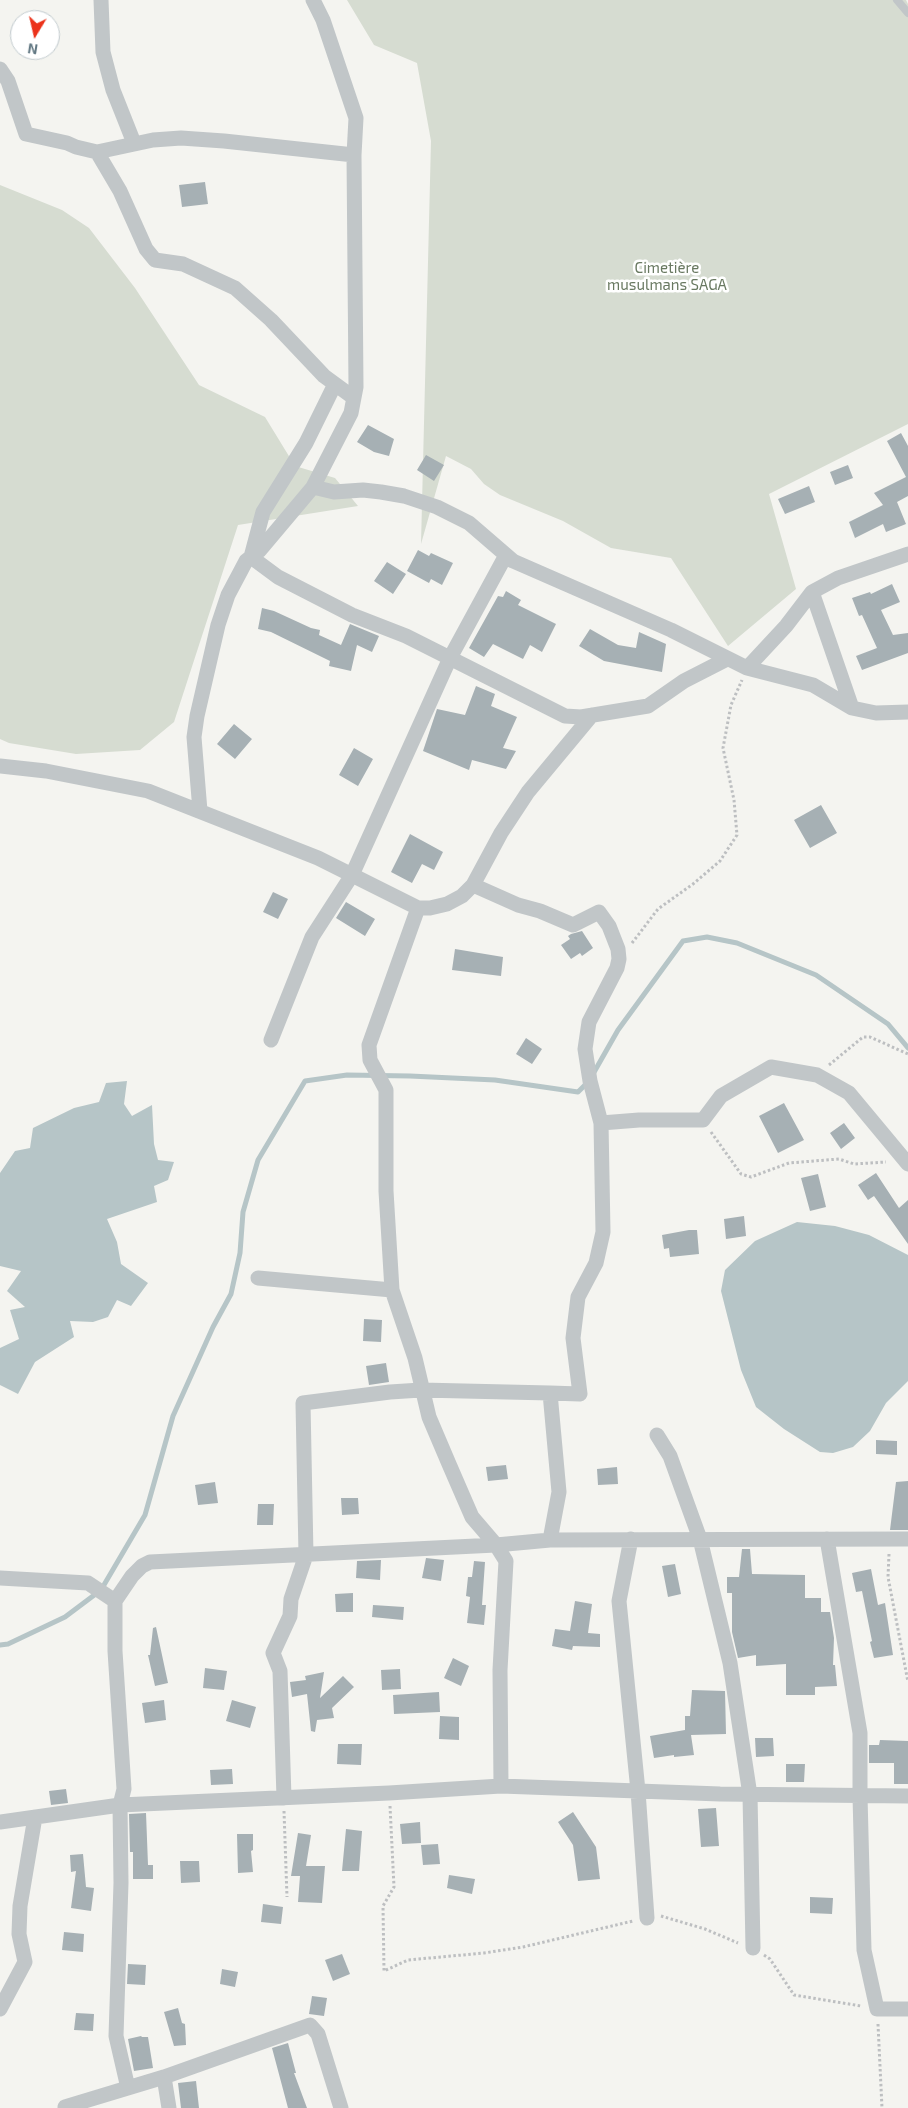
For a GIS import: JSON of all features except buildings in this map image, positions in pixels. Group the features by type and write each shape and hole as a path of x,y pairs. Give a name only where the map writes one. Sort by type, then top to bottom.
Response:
{"street":[{"path":"101,0 103,52 113,90 134,143"},
{"path":"200,811 194,737 200,698 218,625 228,595 246,561 260,550 313,487 347,422 354,398 357,354 354,155 356,118 329,36 313,0"},
{"path":"0,70 8,81 26,134 97,152 134,143 181,138 354,155"},
{"path":"97,152 127,204 146,249 155,260 183,264 235,288 271,320 324,376 354,398"},
{"path":"251,557 263,512 306,443 335,384"},
{"path":"313,487 334,492 363,490 404,496 437,507 469,523 513,561 671,630 747,668 813,685 852,708 876,713 908,712"},
{"path":"747,668 786,626 812,592 838,578 908,554"},
{"path":"271,1040 312,937 352,875 450,658 506,555"},
{"path":"251,557 278,577 311,596 352,615 406,636 565,716 581,717 648,706 684,681 727,659"},
{"path":"812,592 852,708"},
{"path":"0,766 46,771 148,791 318,858 418,908 430,908 447,904 462,896 473,885 501,833 528,792 592,714"},
{"path":"284,1798 280,1671 274,1653 290,1616 291,1599 306,1555 302,1403 422,1390 580,1394 573,1338 578,1296 596,1263 602,1232 601,1123 590,1081 585,1049 589,1022 610,982 619,959 618,949 609,926 599,912 573,925 540,911 509,902 473,885"},
{"path":"418,908 369,1045 370,1060 386,1090 386,1191 392,1290 415,1358 429,1416 472,1517 496,1545 506,1561 500,1670 501,1786"},
{"path":"601,1123 639,1120 702,1120 721,1096 771,1067 817,1074 849,1093 906,1163"},
{"path":"258,1278 392,1290"},
{"path":"550,1394 559,1492 550,1540"},
{"path":"657,1435 670,1456 700,1539 730,1663 750,1795 753,1948"},
{"path":"827,1539 860,1733 862,1936 877,2009 908,2009"},
{"path":"128,2088 116,2036 121,1883 120,1805 124,1789 115,1651 115,1601 132,1576 142,1566 150,1562 496,1545 550,1540 908,1539"},
{"path":"631,1540 619,1601 638,1791 648,1918"},
{"path":"0,1578 88,1583 115,1601"},
{"path":"0,1822 120,1805 501,1786 750,1795 908,1796"},
{"path":"0,2009 25,1962 19,1934 20,1906 35,1818"},
{"path":"65,2107 164,2077 310,2025 318,2034 341,2108"},
{"path":"164,2077 169,2108"}],"lane":[{"path":"896,0 908,13"}],"path":[{"path":"619,959 658,909 693,884 720,861 737,835 734,800 723,748 731,705 747,668"},
{"path":"817,1074 863,1037 870,1037 908,1054"},
{"path":"702,1120 741,1174 751,1177 788,1163 839,1159 854,1164 906,1163"},
{"path":"889,1539 888,1578 908,1682"},
{"path":"389,1793 394,1887 382,1906 384,1971 408,1960 484,1953 523,1947 659,1916 705,1929 753,1948 770,1959 794,1995 877,2009 882,2108"},
{"path":"284,1798 287,1897"}],"green space":[{"name":"Cimetière musulmans SAGA","path":"347,0 906,0 908,4 908,424 769,494 796,589 728,646 671,558 611,548 563,521 500,495 484,484 471,469 446,456 421,544 431,141 417,63 374,45"},
{"path":"0,185 62,210 89,228 135,288 199,385 265,417 295,466 335,478 358,506 238,525 174,722 140,750 76,754 9,743 0,739"}],"shaded area":[{"path":"127,1081 124,1104 132,1116 152,1105 154,1144 158,1160 174,1162 168,1180 154,1186 157,1202 107,1219 117,1242 121,1264 148,1283 131,1306 117,1300 108,1317 93,1322 70,1321 74,1337 35,1362 18,1394 0,1385 0,1348 19,1339 10,1310 25,1307 7,1291 21,1271 0,1266 0,1173 15,1151 30,1148 33,1128 74,1108 99,1102 106,1083"},
{"path":"797,1222 835,1226 869,1235 908,1255 908,1381 886,1403 870,1431 853,1447 833,1453 820,1452 784,1429 756,1407 741,1370 721,1291 725,1270 755,1241"}],"waterway":[{"path":"593,1074 618,1030 683,941 707,937 737,943 816,975 888,1024 908,1048"},
{"path":"0,1645 8,1644 65,1617 101,1590 145,1515 173,1416 213,1327 231,1294 240,1253 243,1212 258,1160 305,1081 347,1075 410,1076 495,1080 578,1092 587,1083"}]}
